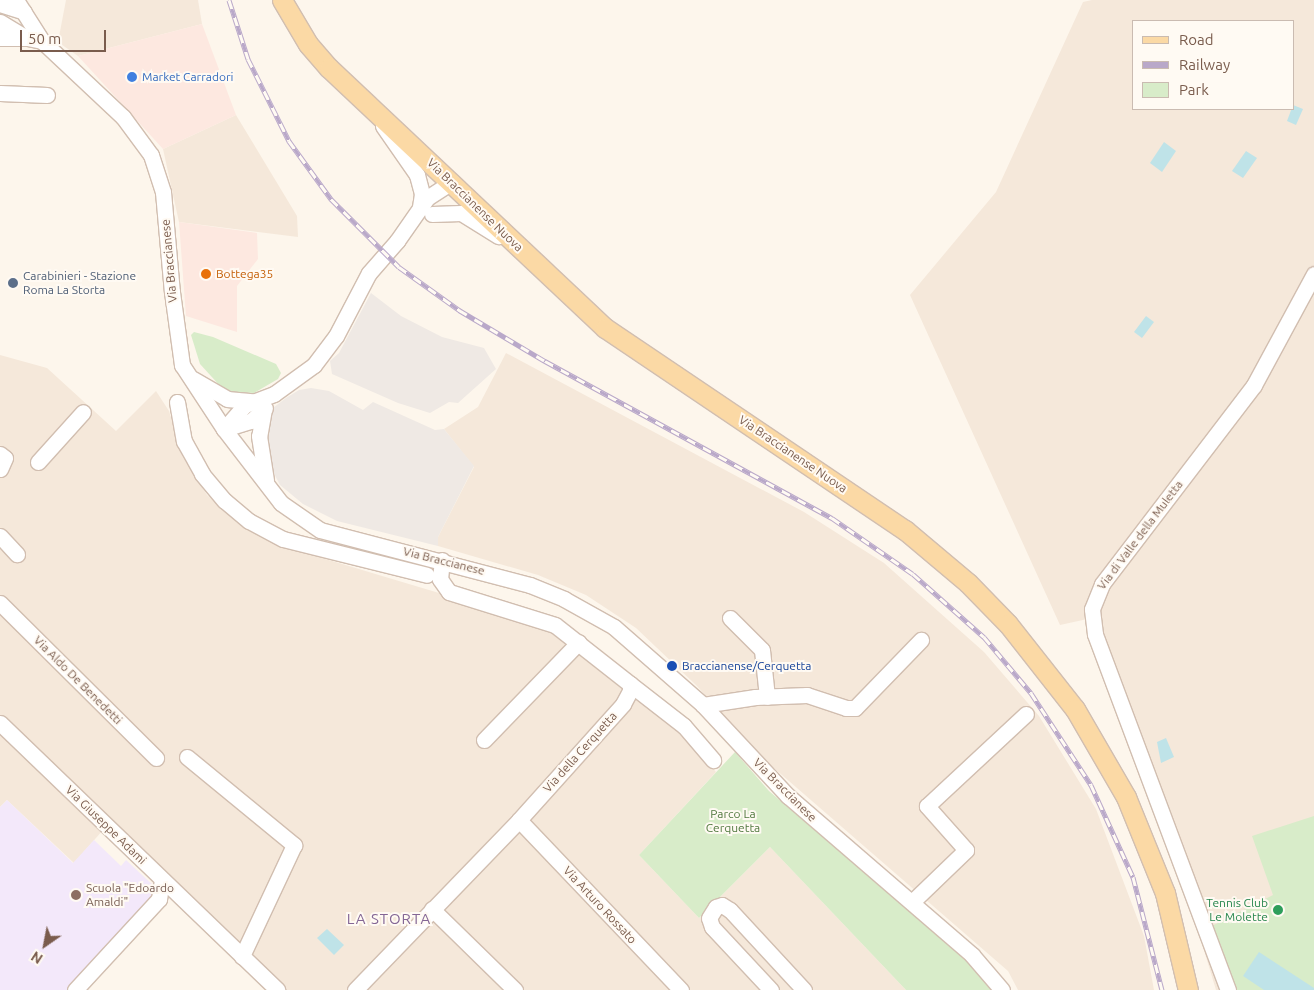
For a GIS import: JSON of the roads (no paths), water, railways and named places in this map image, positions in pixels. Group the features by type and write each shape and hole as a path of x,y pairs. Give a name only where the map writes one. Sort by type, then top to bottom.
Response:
{"main road":[{"name":"Via Braccianense Nuova","path":"282,0 308,44 605,328 905,530 968,583 1008,624 1076,710 1126,797 1165,893 1188,990"}],"street":[{"path":"0,4 20,6"},
{"name":"Via Braccianese","path":"20,6 42,41 123,116 151,155 163,192 177,343 186,373 224,429 273,495 297,516 320,530 435,558 530,585 580,606 626,635 703,705 788,796 972,955 1002,990"},
{"path":"0,22 27,38"},
{"path":"0,38 27,38 42,41"},
{"path":"0,93 47,95"},
{"path":"365,100 414,170 421,185 426,210"},
{"path":"224,429 238,410 259,405 307,371 323,354 369,273 452,182"},
{"path":"426,210 462,213 540,267"},
{"name":"Via di Valle della Muletta","path":"1228,990 1095,634 1092,609 1102,584 1254,384 1314,274"},
{"path":"186,373 220,396 259,405"},
{"path":"177,402 184,440 202,474 216,493 249,521 290,541 434,577 444,588 455,595 535,618 562,630 679,722 714,760"},
{"path":"259,405 259,451 265,477 273,495"},
{"path":"38,462 83,412"},
{"path":"0,454 5,458 0,469"},
{"path":"0,536 18,554"},
{"path":"434,577 435,558"},
{"name":"Via Aldo De Benedetti","path":"0,602 156,758"},
{"path":"730,618 762,650 767,696"},
{"path":"703,705 767,696 807,695 846,708 855,708 921,640"},
{"path":"484,740 579,642"},
{"name":"Via della Cerquetta","path":"357,989 432,909 520,820 624,704 630,684"},
{"path":"912,902 966,850 928,806 1026,714"},
{"name":"Via Giuseppe Adami","path":"0,722 276,990"},
{"path":"187,757 294,845 242,956"},
{"name":"Via Arturo Rossato","path":"520,820 681,990"},
{"path":"75,990 159,899 162,880"},
{"path":"771,990 712,928 709,918 716,907 722,905 730,910 804,990"},
{"path":"432,909 515,990"}],"water":[{"path":"1294,105 1303,109 1296,125 1287,121 1291,110 1294,110"},
{"path":"1164,142 1176,151 1162,172 1150,163"},
{"path":"1246,151 1257,158 1243,178 1232,171"},
{"path":"1146,316 1154,322 1142,338 1134,332"},
{"path":"1166,738 1174,757 1161,763 1157,742"},
{"path":"327,929 344,945 334,955 317,938"},
{"path":"1259,952 1314,988 1314,990 1264,990 1243,976"}],"railway":[{"path":"229,0 248,59 289,141 331,199 399,267 459,310 545,361 832,518 913,574 984,637 1031,693 1091,785 1133,877 1162,990"}],"place":[{"name":"Market Carradori","path":"132,77"},
{"name":"Bottega35","path":"206,274"},
{"name":"Carabinieri - Stazione Roma La Storta","path":"13,283"},
{"name":"Braccianense/Cerquetta","path":"672,666"},
{"name":"Scuola \"Edoardo Amaldi\"","path":"76,895"},
{"name":"Tennis Club Le Molette","path":"1278,910"}],"district":[{"name":"LA STORTA","path":"389,919"}],"park label":[{"name":"Parco La Cerquetta","path":"733,821"}]}
